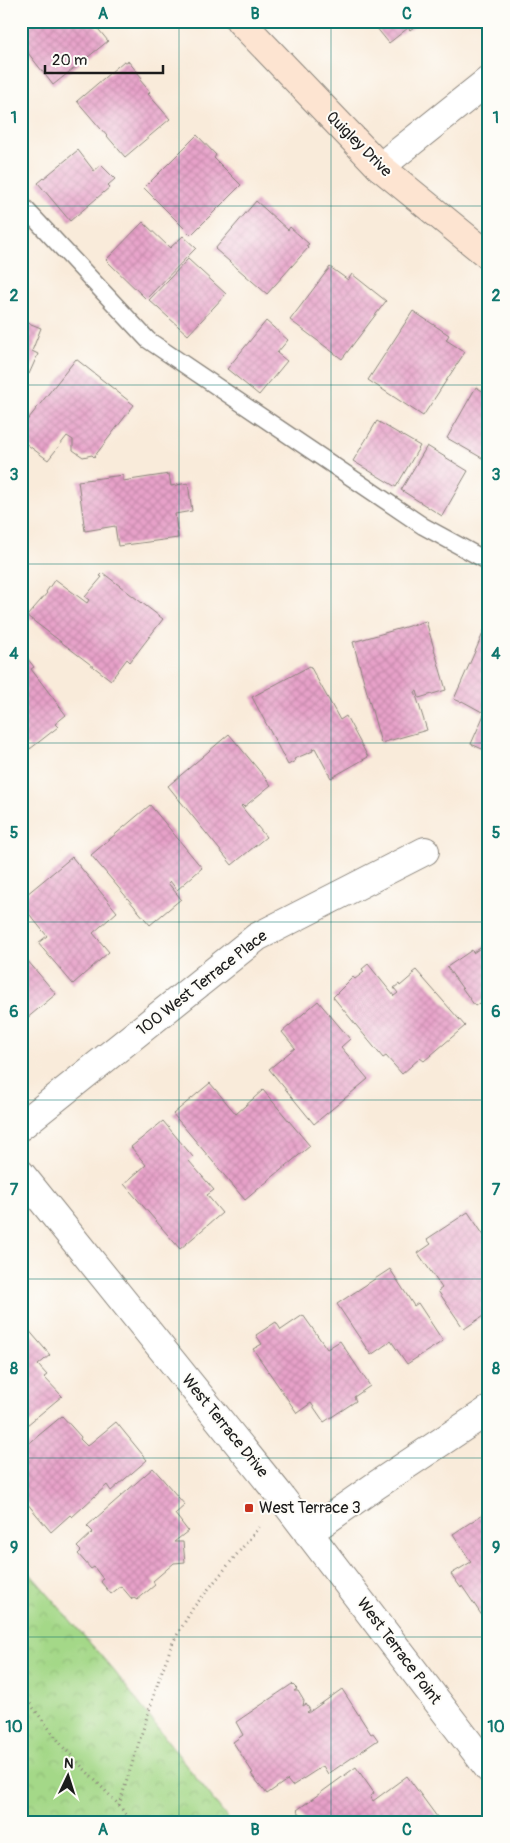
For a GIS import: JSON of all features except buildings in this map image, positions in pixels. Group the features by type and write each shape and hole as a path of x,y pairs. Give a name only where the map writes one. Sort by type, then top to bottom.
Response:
{"street":[{"name":"Quigley Drive","path":"240,21 380,167 489,256"},
{"path":"380,167 489,80"},
{"name":"100 West Terrace Place","path":"21,1126 257,937 425,852"},
{"name":"West Terrace Drive","path":"21,1174 278,1492 308,1532"},
{"path":"308,1532 489,1410"},
{"name":"West Terrace Point","path":"308,1532 489,1769"}],"lane":[{"path":"21,204 148,340 423,526 489,562"}],"path":[{"path":"119,1805 160,1676 173,1642 193,1608 262,1523"},
{"path":"21,1692 64,1748 119,1805 131,1822"}],"green space":[{"path":"21,1563 115,1672 230,1822 21,1822"}],"place":[{"name":"West Terrace 3","path":"249,1508"}]}
